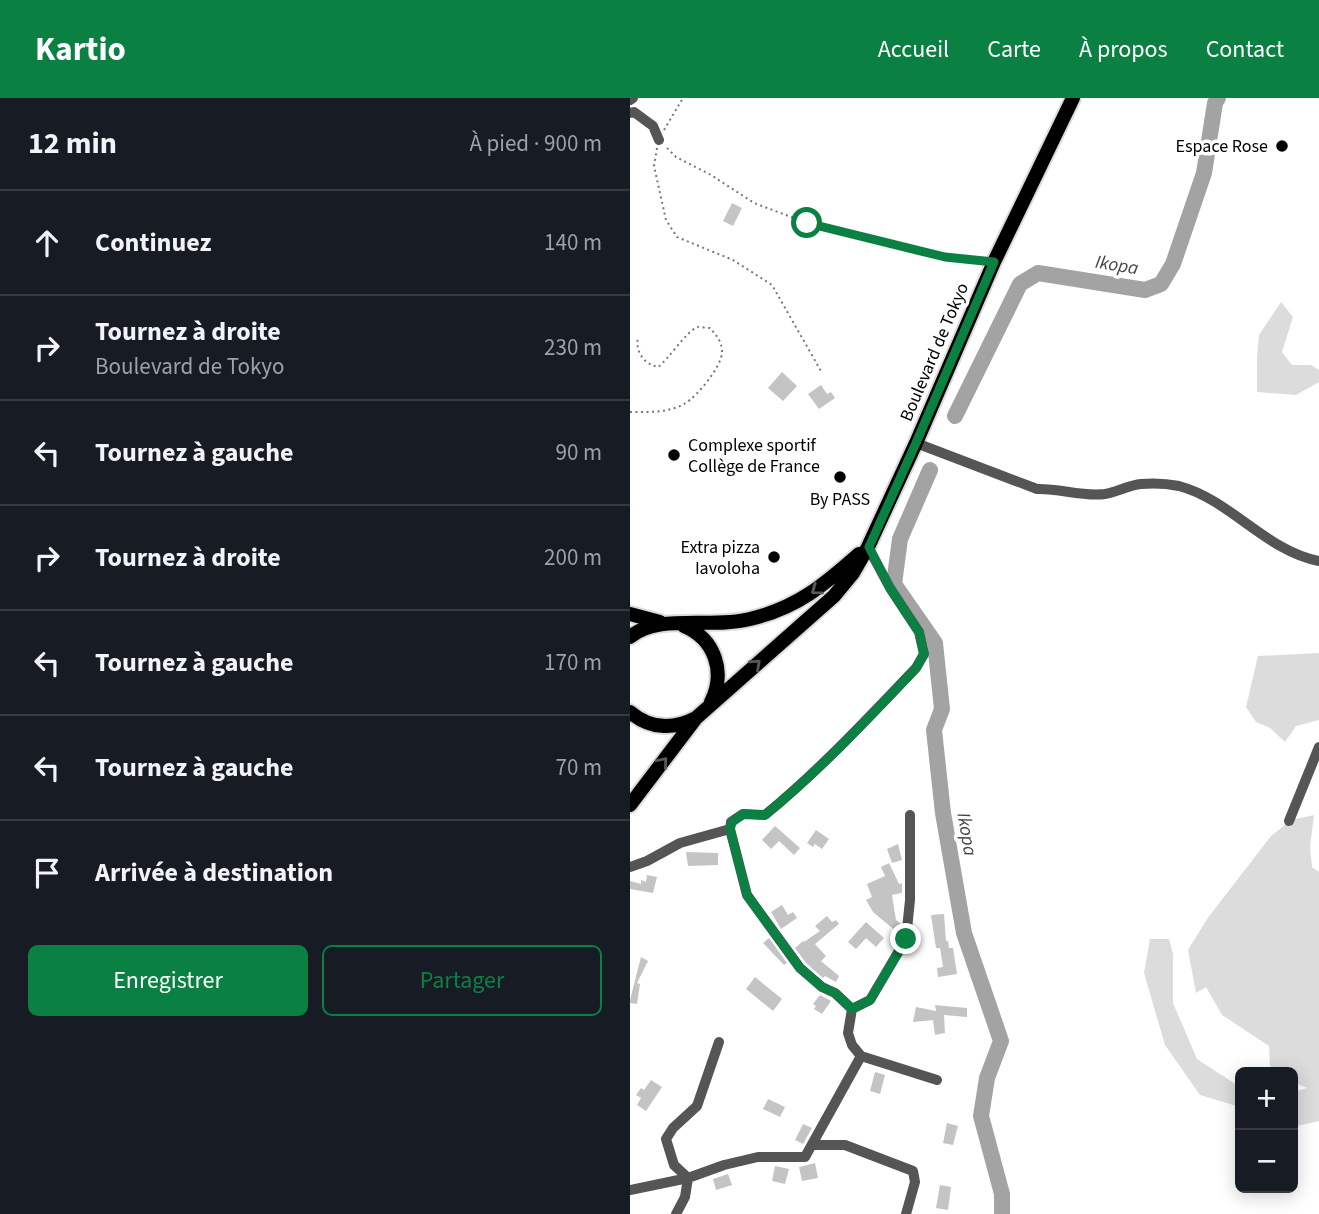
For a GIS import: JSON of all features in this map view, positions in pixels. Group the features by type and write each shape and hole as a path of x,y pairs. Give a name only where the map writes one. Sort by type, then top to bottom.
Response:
{"main road":[{"name":"Boulevard de Tokyo","path":"700,714 834,596 869,547 994,262 1073,98"},
{"path":"630,614 662,623 731,623 781,609 809,596 869,547"},
{"path":"630,637 646,626 662,623"},
{"path":"630,806 700,714 717,686 716,660 703,638 680,624"},
{"path":"630,712 647,723 663,727 680,725 700,714"}],"street":[{"path":"630,113 634,112 653,126 659,140"},
{"path":"916,443 1037,489 1055,488 1065,492 1104,494 1141,484 1178,486 1224,506 1292,553 1319,561"},
{"path":"852,1009 800,968 747,895 730,829 732,822 743,814 765,815 789,794 845,743 916,668 924,654 919,632 890,588 869,547"},
{"path":"1289,821 1319,747"},
{"path":"852,1009 870,1000 906,939 910,900 909,815"},
{"path":"630,867 647,861 680,842 730,829"},
{"path":"852,1009 848,1033 852,1045 861,1056 937,1080"},
{"path":"688,1178 674,1165 666,1139 673,1128 697,1106 719,1042"},
{"path":"630,1190 688,1178 724,1165 758,1157 805,1157 861,1056"},
{"path":"812,1145 845,1145 913,1171 915,1182 906,1214"},
{"path":"676,1214 685,1198 688,1178"}],"path":[{"path":"683,98 659,140 654,166 666,220 677,237 733,260 772,285 821,371"},
{"path":"659,140 676,157 711,175 754,203 807,223 945,257 994,262"},
{"path":"630,412 662,412 684,404 705,386 723,354 720,340 710,328 699,327 691,331 666,362 658,367 650,365 638,352 638,337"}],"shaded area":[{"path":"1281,302 1293,317 1282,352 1292,365 1311,365 1319,370 1319,382 1296,395 1257,392 1259,335"},
{"path":"1319,653 1319,720 1296,726 1285,742 1270,728 1256,722 1246,707 1258,656"},
{"path":"1314,815 1310,847 1312,867 1319,872 1319,1121 1298,1126 1298,1091 1307,1088 1298,1084 1298,1067 1271,1067 1269,1046 1222,1015 1206,987 1196,993 1188,950 1207,919 1271,836 1291,820"},
{"path":"1150,939 1169,939 1173,954 1173,1003 1197,1059 1235,1084 1235,1106 1200,1095 1165,1045 1144,973"}],"building":[{"path":"732,203 742,208 733,226 723,221"},
{"path":"782,372 797,386 783,401 768,388"},
{"path":"821,385 827,394 831,392 835,398 819,409 808,394"},
{"path":"775,826 800,848 794,855 779,841 771,849 762,840"},
{"path":"816,830 829,839 822,849 807,843"},
{"path":"898,844 902,860 892,863 887,849"},
{"path":"686,852 718,853 718,865 688,866"},
{"path":"889,863 899,884 902,883 902,893 892,895 896,920 900,923 897,932 873,912 866,900 872,897 867,884 885,876 881,867"},
{"path":"647,875 657,877 653,893 630,889 630,881 641,884 641,880 646,882"},
{"path":"782,905 788,915 793,912 797,918 781,929 771,912"},
{"path":"944,914 946,941 949,948 953,948 957,974 938,977 937,968 943,967 940,948 936,948 931,915"},
{"path":"827,916 832,922 836,920 839,924 815,944 826,956 821,961 839,976 836,982 825,976 823,978 806,963 795,948 820,931 815,926"},
{"path":"866,922 884,938 876,947 866,938 856,949 848,942"},
{"path":"769,938 787,963 784,965 763,943"},
{"path":"641,957 648,961 637,983 640,984 637,1004 630,1003 630,1000"},
{"path":"755,977 782,999 773,1011 746,989"},
{"path":"820,995 831,1001 822,1014 814,1009 816,1006 813,1004"},
{"path":"935,1005 967,1008 967,1017 944,1015 945,1033 935,1035 933,1020 913,1022 916,1007 936,1011"},
{"path":"875,1072 885,1075 880,1094 870,1091"},
{"path":"651,1080 662,1087 646,1111 637,1105 641,1098 636,1095 641,1088 644,1090"},
{"path":"768,1099 785,1107 780,1117 763,1109"},
{"path":"947,1123 958,1126 953,1145 943,1143"},
{"path":"803,1124 812,1128 803,1144 795,1140"},
{"path":"815,1163 818,1178 802,1181 799,1167"},
{"path":"775,1166 789,1169 785,1184 772,1181"},
{"path":"728,1174 732,1185 716,1190 713,1179"},
{"path":"940,1185 951,1187 948,1210 936,1208"}],"waterway":[{"name":"Ikopa","path":"955,416 1020,284 1038,273 1145,290 1161,284 1173,264 1204,173 1218,98"},
{"name":"Ikopa","path":"930,470 900,539 894,584 935,643 942,709 934,730 943,813 964,933 1001,1041 987,1078 981,1116 1002,1194 1002,1214"}],"place":[{"name":"Espace Rose","path":"1282,146"},
{"name":"Complexe sportif Collège de France","path":"674,455"},
{"name":"By PASS","path":"840,477"},
{"name":"Extra pizza Iavoloha","path":"774,557"}],"route":[{"path":"807,223 945,257 994,262 869,547 890,588 919,632 924,654 916,668 845,743 780,803 765,815 743,814 732,822 730,829 747,895 800,968 852,1009 870,1000 906,939"}]}
